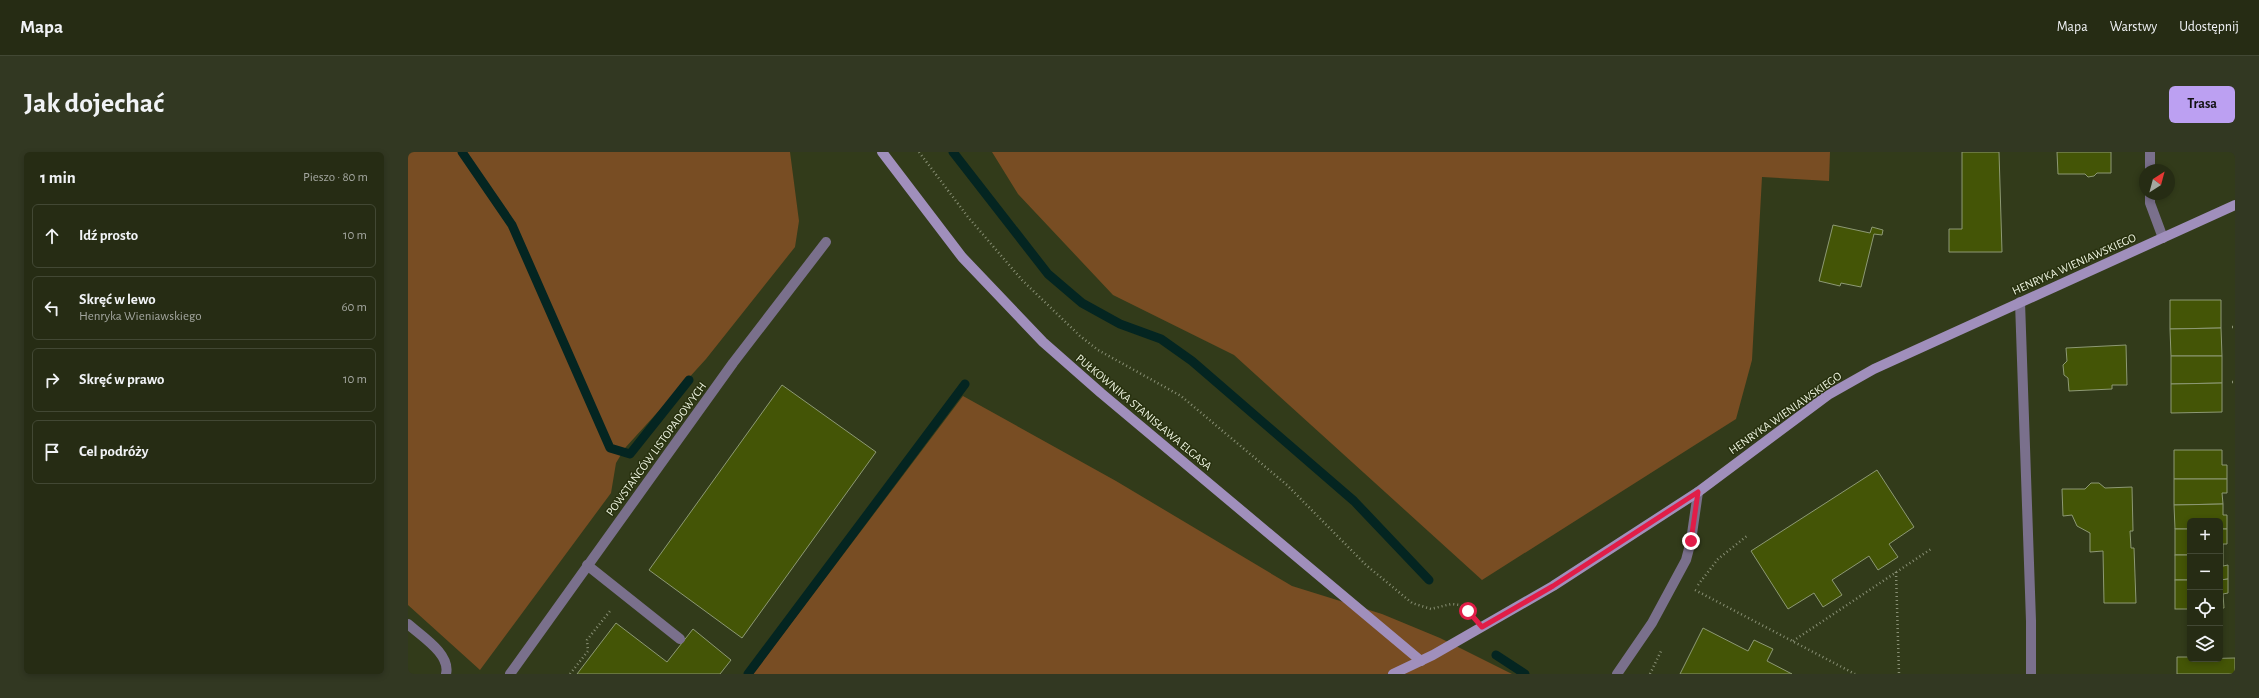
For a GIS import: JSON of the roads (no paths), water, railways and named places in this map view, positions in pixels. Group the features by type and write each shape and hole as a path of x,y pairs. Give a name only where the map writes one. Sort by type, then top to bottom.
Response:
{"street":[{"name":"PUŁKOWNIKA STANISŁAWA ELGASA","path":"882,152 962,257 1043,342 1101,393 1421,661"},
{"path":"2150,152 2150,164"},
{"path":"2150,200 2163,238"},
{"name":"HENRYKA WIENIAWSKIEGO","path":"1393,674 1421,661 1553,586 1698,492 1828,395 1874,368 2235,205"},
{"name":"POWSTAŃCÓW LISTOPADOWYCH","path":"510,674 733,363 826,242"},
{"path":"2020,302 2031,621 2031,674"},
{"path":"1617,674 1652,623 1686,560 1691,541 1698,492"},
{"path":"587,565 680,639"},
{"path":"408,624 440,652 445,660 446,674"}],"waterway":[{"path":"462,152 512,225 610,448 630,454 689,380"},
{"path":"953,152 1048,274 1082,303 1120,324 1161,339 1192,361 1354,501 1429,580"},
{"path":"748,674 965,384"},
{"path":"1496,655 1525,674"}]}
